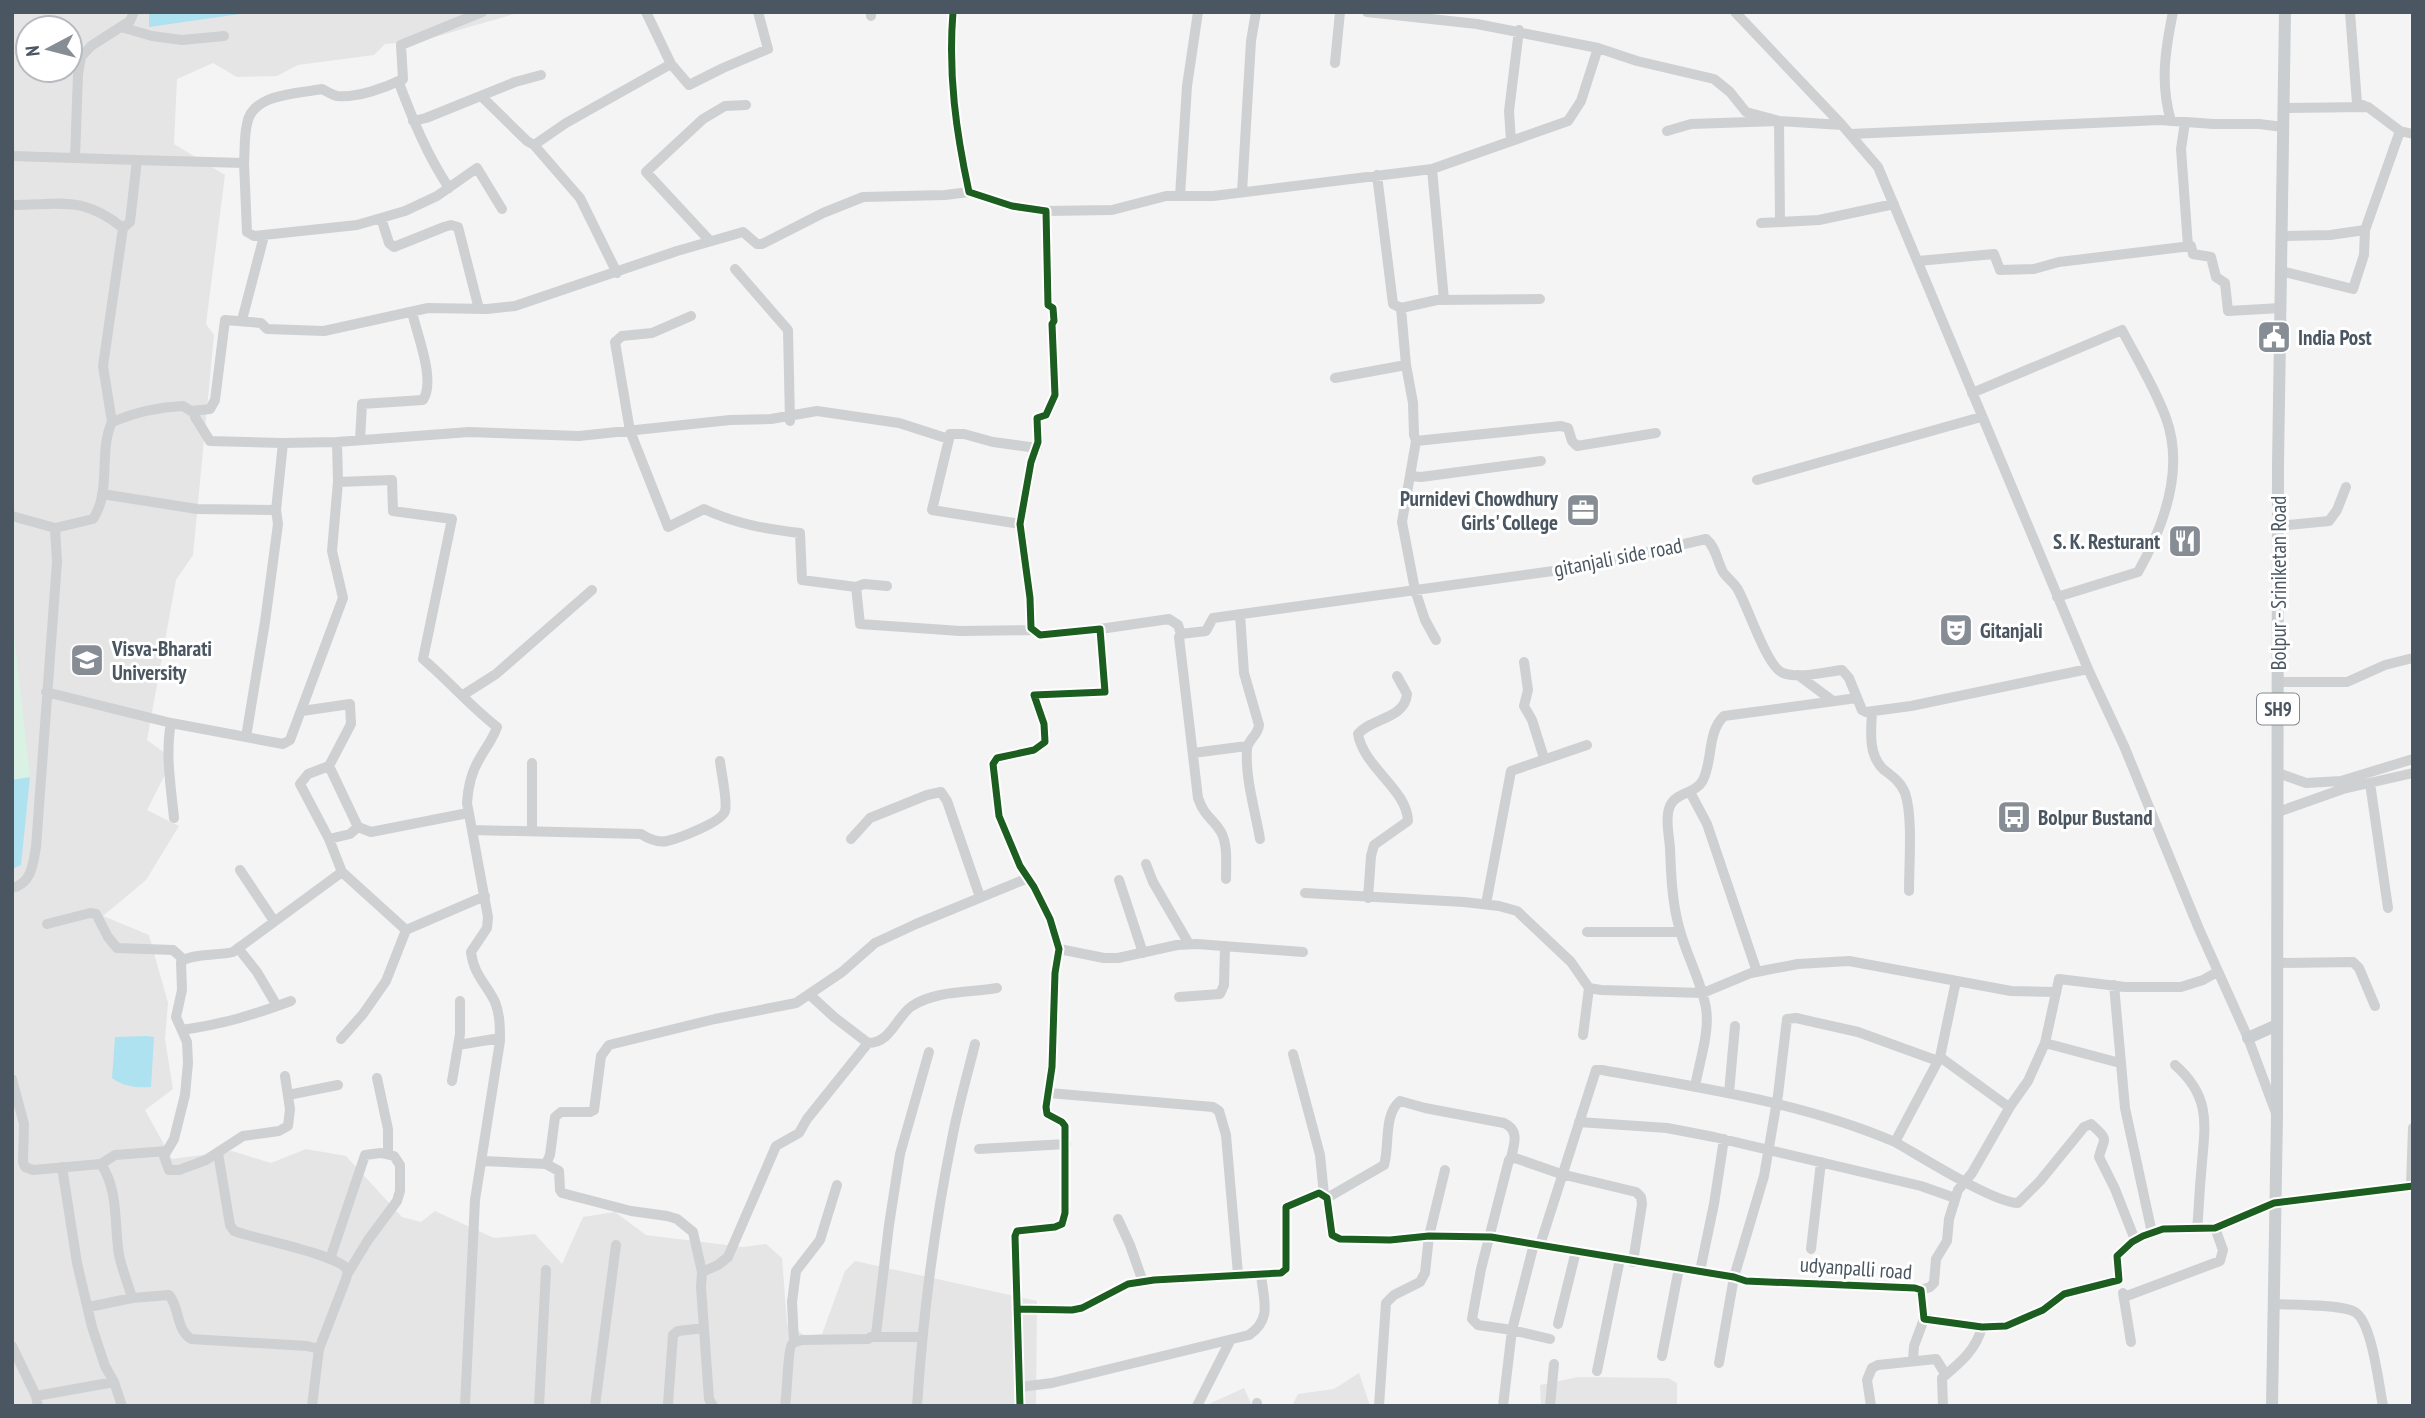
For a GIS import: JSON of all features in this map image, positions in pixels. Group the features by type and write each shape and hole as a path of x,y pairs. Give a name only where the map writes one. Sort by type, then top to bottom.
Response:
{"main road":[{"name":"Bolpur - Sriniketan Road","path":"2272,1406 2277,1116 2278,526 2285,12"},
{"path":"2248,1038 2277,1025"}],"street":[{"path":"75,158 78,74 82,57 91,46 130,21 134,12"},
{"path":"449,188 429,156 399,83 403,79 401,45 482,12"},
{"path":"646,12 671,64 689,85 768,49 758,12"},
{"path":"953,12 952,94 958,141 969,192"},
{"path":"1180,196 1187,86 1198,12"},
{"path":"1242,192 1251,41 1256,12"},
{"path":"1335,63 1340,12"},
{"path":"1367,12 1476,18 1598,48 1637,61 1714,79 1730,92 1746,112 1779,121"},
{"path":"1735,12 1851,134 1878,167 2057,597 2124,747 2217,972 2248,1038 2277,1116"},
{"path":"2171,121 2165,98 2165,50 2173,12"},
{"path":"2350,12 2357,103 2368,107 2400,131 2413,134"},
{"path":"121,27 152,36 182,40 224,36"},
{"path":"1511,141 1509,111 1519,30"},
{"path":"112,422 133,413 159,407 183,406 191,411 210,409 215,400 225,320 261,323 267,329 324,331 428,308 479,309 515,306 743,232 757,244 762,244 823,213 863,197 969,192 1012,206 1046,211 1112,210 1166,196 1213,196 1432,169 1568,121 1581,101 1598,48"},
{"path":"534,145 566,123 671,64"},
{"path":"413,121 515,82 541,75"},
{"path":"403,79 387,87 348,95 335,96 321,89 269,97 257,106 247,120 244,163 247,232 254,236 264,236 357,225 405,211 449,188 477,168 502,209"},
{"path":"481,96 534,145 580,198 617,273"},
{"path":"710,241 646,172 703,119 725,106 746,105"},
{"path":"2284,108 2368,107"},
{"path":"1667,131 1691,124 1779,121 1842,125"},
{"path":"1779,121 1780,222"},
{"path":"1851,134 2171,121 2283,127"},
{"path":"2185,122 2181,149 2188,246 2193,254 2211,257 2216,277 2225,283 2228,311 2281,308"},
{"path":"2281,271 2353,289 2364,255 2365,229 2400,131"},
{"path":"12,156 244,163"},
{"path":"12,516 55,528 93,519 97,512 102,494 106,435 112,422 103,366 123,228 130,222 137,160"},
{"path":"1432,169 1444,300"},
{"path":"1377,175 1393,304 1401,308 1444,300 1540,299"},
{"path":"12,205 76,204 97,209 123,228"},
{"path":"1762,223 1819,220 1894,204"},
{"path":"1046,211 1048,305 1053,308 1054,321 1055,395 1046,415 1037,418 1037,448 1031,462 1020,524 1030,598 1031,628 1040,635 1169,619 1178,625 1201,807 1205,816 1222,833 1226,878"},
{"path":"381,218 389,243 394,247 444,227 458,227 479,309"},
{"path":"2281,236 2365,229"},
{"path":"242,320 264,236"},
{"path":"1918,261 1994,254 2000,270 2034,269 2059,262 2188,246"},
{"path":"735,269 788,331 791,418"},
{"path":"1401,308 1416,441 1402,522 1415,590 1425,620 1436,640"},
{"path":"360,440 362,404 423,400 427,394 429,382 412,312"},
{"path":"691,316 652,333 622,336 615,342 629,431 668,527 704,509 731,521 800,533 802,580 856,587 864,584 887,586"},
{"path":"1972,393 2122,330 2166,419 2175,462 2169,498 2154,544 2138,572 2057,597"},
{"path":"1335,378 1406,365"},
{"path":"195,411 195,417 210,441 337,442 470,432 579,436 791,418 817,411 899,423 950,439"},
{"path":"1757,480 1982,417"},
{"path":"1416,441 1561,426 1568,428 1572,442 1577,446 1657,433"},
{"path":"1020,524 932,510 950,434 964,434 993,442 1037,448"},
{"path":"46,692 170,723 283,744 290,740 343,598 332,551 338,481 337,442"},
{"path":"246,737 275,548 283,443"},
{"path":"1411,476 1421,477 1541,461"},
{"path":"338,481 393,480 393,511 452,519 423,659 497,727 468,784 468,813 485,896 487,928 471,952 478,977 495,1002 500,1038 475,1200 465,1406"},
{"path":"2278,526 2329,521 2337,510 2346,487"},
{"path":"102,494 197,509 276,510"},
{"path":"12,888 19,886 31,875 36,847 57,562 55,528"},
{"name":"gitanjali side road","path":"1181,634 1206,631 1213,618 1582,567 1706,539 1711,543 1724,573 1737,588 1776,669 1781,673 1798,675"},
{"path":"856,587 860,624 960,631 1034,631"},
{"path":"463,695 496,674 592,590"},
{"path":"1194,753 1247,746 1258,733 1259,725 1244,673 1240,614"},
{"path":"1020,1406 1015,1236 1017,1231 1062,1224 1065,1213 1065,1126 1047,1114 1046,1107 1052,1067 1055,973 1059,949 1050,919 999,816 993,764 997,758 1034,750 1045,742 1044,724 1034,695 1105,692 1100,629"},
{"path":"2278,682 2347,682 2385,665 2413,658"},
{"path":"1524,662 1528,690 1524,706 1532,720 1544,758"},
{"path":"1798,675 1842,670 1849,678 1862,710 1872,712 2088,669"},
{"path":"1798,675 1833,701"},
{"path":"1367,898 1374,845 1404,825 1408,821 1408,813 1399,797 1376,770 1361,746 1358,734 1365,727 1395,713 1404,704 1406,694 1397,676"},
{"path":"1695,1087 1706,1024 1703,993 1680,932 1672,888 1668,816 1673,802 1696,789 1703,781 1716,723 1724,716 1857,698"},
{"path":"302,711 350,704 351,724 330,766 308,774 300,785 329,839 342,872 406,930"},
{"path":"1872,712 1870,742 1875,756 1880,766 1899,782 1908,808 1909,891"},
{"path":"170,723 169,777 174,818"},
{"path":"1486,904 1511,771 1516,767 1587,745"},
{"path":"1247,746 1260,839"},
{"path":"2278,773 2298,782 2317,784 2351,779 2413,759"},
{"path":"472,830 641,834 657,842 667,841 718,820 725,813 720,761"},
{"path":"532,763 532,831"},
{"path":"330,766 358,828 370,832 392,829 468,813"},
{"path":"2278,812 2343,789 2413,773"},
{"path":"2370,783 2388,908"},
{"path":"851,839 870,818 927,795 942,792 979,897"},
{"path":"1690,792 1707,824 1756,972"},
{"path":"329,839 350,834 358,828"},
{"path":"1146,864 1153,883 1189,944"},
{"path":"240,870 274,921"},
{"path":"47,924 90,913 96,914 117,948 173,950 183,959 219,956 238,948 342,872"},
{"path":"546,1164 549,1161 555,1117 561,1112 594,1110 599,1063 609,1045 715,1019 796,1003 842,972 875,943 1028,878"},
{"path":"1119,880 1143,953"},
{"path":"1305,893 1486,904 1517,911 1571,962 1589,988 1583,1035"},
{"path":"341,1039 386,981 406,930 485,896"},
{"path":"1587,932 1680,932"},
{"path":"1059,949 1104,958 1189,944 1303,952"},
{"path":"1179,997 1220,993 1224,985 1225,946"},
{"path":"238,948 257,971 277,1006"},
{"path":"183,959 182,990 176,1017 187,1042 188,1063 185,1095 174,1139 164,1159 171,1170 206,1160 243,1136 279,1131 288,1126 290,1109 285,1076"},
{"path":"1589,988 1703,993 1756,972 1798,964 1849,961 2011,990 2055,992"},
{"path":"2278,963 2353,962 2359,968 2375,1006"},
{"path":"1920,1290 1934,1283 1936,1259 1947,1241 1955,1198 2028,1081 2045,1043 2057,981 2063,978 2114,985 2181,988 2217,972"},
{"path":"1895,1142 1939,1059 1956,981"},
{"path":"2114,985 2120,1063 2130,1136 2152,1233"},
{"path":"702,1272 728,1257 776,1146 799,1133 807,1119 869,1043 884,1039 908,1009 928,998 997,988"},
{"path":"810,995 869,1043"},
{"path":"182,1030 221,1025 291,1000"},
{"path":"452,1081 458,1045 460,1001"},
{"path":"1719,1363 1734,1277 1764,1176 1776,1104 1785,1022 1789,1018 1858,1032 1939,1059 2006,1105 2011,1105"},
{"path":"1729,1093 1735,1026"},
{"path":"458,1045 500,1038"},
{"path":"2045,1043 2120,1063"},
{"path":"917,1406 922,1337 950,1150 975,1044"},
{"path":"873,1337 878,1328 884,1257 900,1154 929,1052"},
{"path":"1293,1055 1320,1155 1325,1196"},
{"path":"2175,1065 2189,1077 2197,1090 2205,1119 2206,1135 2197,1229"},
{"path":"1503,1406 1512,1330 1537,1245 1596,1070 1729,1093 1869,1131 1895,1142 2005,1201 2018,1203 2084,1128 2091,1124 2105,1140 2106,1145 2099,1157 2135,1240"},
{"path":"377,1078 388,1129 388,1154"},
{"path":"12,1079 24,1125 25,1167"},
{"path":"288,1094 338,1085"},
{"path":"1049,1093 1213,1107 1219,1111 1226,1135 1238,1274"},
{"path":"1017,1309 1083,1308 1128,1284 1281,1273 1286,1269 1286,1208 1314,1193 1325,1196 1384,1165 1391,1114 1400,1101 1511,1126 1516,1136 1481,1269 1472,1319 1478,1325 1550,1339"},
{"path":"1579,1122 1667,1128 1724,1139 1920,1186 1955,1198"},
{"path":"2132,1342 2119,1280 2117,1256 2135,1240 2174,1228 2216,1228 2274,1203 2412,1186 2413,1128"},
{"path":"1700,1271 1724,1139"},
{"path":"979,1149 1066,1144"},
{"path":"12,1166 33,1170 101,1164 115,1155 167,1151"},
{"path":"218,1153 230,1225 234,1231 330,1259 346,1268 348,1273"},
{"path":"312,1406 319,1349 348,1273 397,1201 400,1191 398,1160 388,1154 368,1153 363,1158 330,1259"},
{"path":"1511,1158 1561,1174 1636,1192 1642,1203 1633,1262"},
{"path":"483,1161 546,1164 559,1171 560,1190 567,1195 677,1219 685,1224 696,1239 702,1272 709,1399 713,1406"},
{"path":"1811,1249 1821,1162"},
{"path":"101,1164 109,1175 114,1195 120,1257 132,1298"},
{"path":"62,1167 77,1264 92,1327 122,1406"},
{"path":"1379,1406 1386,1303 1394,1295 1420,1282 1427,1262 1429,1236 1445,1170"},
{"path":"785,1406 789,1388 789,1349 794,1342 792,1302 796,1271 820,1241 837,1185"},
{"name":"udyanpalli road","path":"1325,1196 1334,1237 1390,1240 1429,1236 1491,1237 1746,1281 1920,1290 1924,1319"},
{"path":"1118,1219 1143,1282"},
{"path":"2124,1297 2220,1261 2222,1250 2216,1228"},
{"path":"595,1406 616,1245"},
{"path":"1558,1324 1576,1251"},
{"path":"1597,1371 1620,1259"},
{"path":"1662,1356 1679,1268"},
{"path":"539,1406 545,1270"},
{"path":"1020,1387 1052,1382 1249,1335 1261,1327 1265,1316 1261,1274"},
{"path":"1913,1360 1914,1346 1924,1319 1982,1327 2006,1326 2024,1320 2064,1294 2119,1280"},
{"path":"89,1307 169,1294 181,1327 191,1339 295,1345 319,1349"},
{"path":"2273,1304 2344,1309 2360,1316 2369,1335 2383,1406"},
{"path":"1943,1406 1942,1378 1969,1355 1982,1327"},
{"path":"668,1404 673,1335 678,1331 704,1328"},
{"path":"794,1342 922,1337"},
{"path":"1197,1406 1230,1340"},
{"path":"12,1346 37,1401 114,1382"},
{"path":"1871,1406 1867,1380 1872,1368 1913,1360 1936,1359 1945,1375"},
{"path":"1550,1406 1554,1364"}],"shaded area":[{"name":"Visva-Bharati University","path":"12,12 521,12 421,41 385,44 374,55 298,65 277,76 237,77 213,63 177,79 174,144 225,175 206,324 214,335 193,555 176,580 147,740 173,759 147,810 179,826 146,880 103,916 149,935 168,1003 165,1039 173,1089 145,1110 172,1159 232,1151 271,1163 306,1149 346,1156 402,1217 421,1222 435,1211 494,1238 535,1234 562,1264 583,1217 615,1212 646,1235 743,1247 766,1244 782,1258 787,1323 805,1336 822,1334 845,1271 855,1261 1037,1301 1036,1406 12,1406"},
{"path":"1359,1373 1370,1406 1292,1406 1298,1394 1334,1389"},
{"path":"1578,1377 1668,1378 1677,1383 1677,1406 1541,1406 1540,1385"},
{"path":"1244,1388 1252,1406 1204,1406 1209,1404"}],"green space":[{"path":"12,615 30,777 12,780"}],"water":[{"path":"149,12 254,12 149,27"},
{"path":"30,777 21,865 12,869 12,780"},
{"path":"115,1037 154,1037 151,1087 131,1086 112,1078"}],"cycle path":[{"path":"953,12 954,103 969,192 1012,206 1046,211 1048,305 1053,308 1054,321 1055,395 1046,415 1037,418 1038,442 1031,462 1020,524 1030,598 1031,628 1040,635 1100,629 1105,692 1034,695 1044,724 1045,742 1034,750 997,758 993,764 999,816 1020,866 1050,919 1059,949 1055,973 1052,1067 1046,1107 1047,1114 1065,1126 1065,1213 1062,1224 1017,1231 1015,1236 1020,1406"},
{"path":"1017,1309 1082,1308 1128,1284 1154,1280 1281,1273 1286,1269 1286,1207 1319,1193 1327,1198 1332,1235 1340,1239 1491,1237 1746,1281 1915,1288 1921,1290 1924,1319 1982,1327 2006,1326 2043,1310 2064,1294 2119,1280 2117,1256 2132,1242 2163,1229 2215,1228 2274,1203 2413,1186"}],"place":[{"name":"India Post","path":"2274,337"},
{"name":"Purnidevi Chowdhury Girls' College","path":"1583,510"},
{"name":"S. K. Resturant","path":"2185,541"},
{"name":"Gitanjali","path":"1956,630"},
{"name":"Visva-Bharati University","path":"87,660"},
{"name":"Bolpur Bustand","path":"2014,817"}]}
